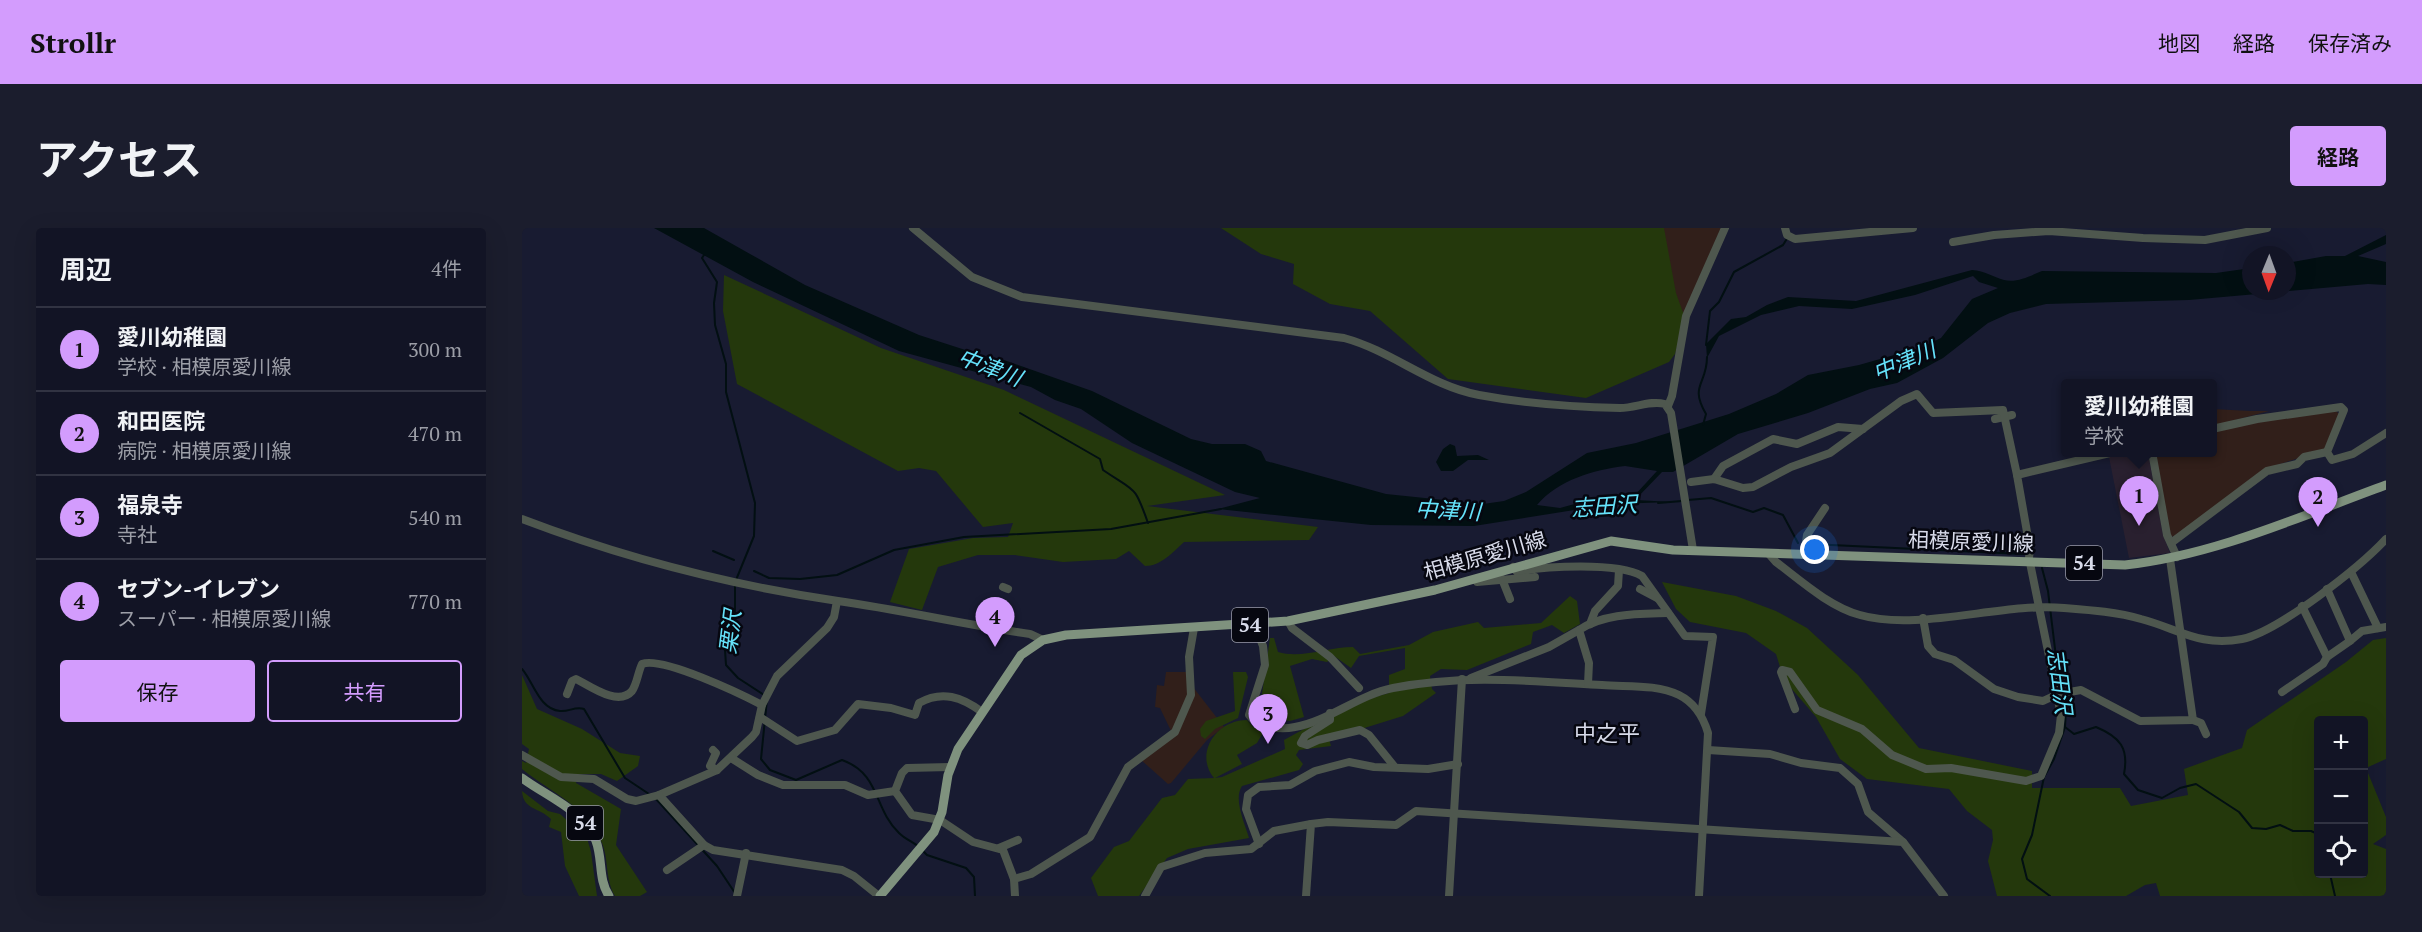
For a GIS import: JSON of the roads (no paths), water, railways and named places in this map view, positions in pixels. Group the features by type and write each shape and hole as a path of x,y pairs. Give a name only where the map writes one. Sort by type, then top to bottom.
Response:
{"main road":[{"name":"相模原愛川線","path":"879,896 923,847 940,820 950,767 958,749 1021,655 1043,640 1066,635 1288,621 1393,600 1611,541 1769,554 2125,565 2173,558 2386,485"},
{"name":"54","path":"522,778 586,824 596,841 603,885 609,896"}],"street":[{"path":"913,228 972,277 1022,297 1344,338 1374,347 1454,389 1478,395 1619,408 1654,402 1669,410"},
{"path":"1692,546 1669,410 1686,316 1725,228"},
{"path":"1785,228 1787,235 1795,239 1913,228"},
{"path":"1953,242 1976,232 2049,231 2205,240 2267,228"},
{"path":"1690,482 1714,479 1743,488 1753,487 1791,467 1830,453 1901,401 1917,394 1934,413 2003,410 2008,416 2030,562 2043,609 2061,694 2059,733 2040,776 2031,781 1951,768 1930,770 1896,757 1862,729 1836,716 1817,710 1790,672 1782,670 1795,709"},
{"path":"2217,428 2257,418 2341,407 2344,410 2328,452 2332,460 2341,459 2386,434"},
{"path":"1995,419 2008,416"},
{"path":"1714,479 1715,474 1723,466 1773,439 1797,444 1838,427 1863,429"},
{"path":"2171,543 2267,471 2297,464 2304,457 2328,452"},
{"path":"2017,475 2096,457"},
{"path":"2153,457 2167,535 2171,543 2193,720"},
{"path":"1804,555 1807,536 1825,508"},
{"path":"522,519 600,547 728,580 1030,634 1043,640"},
{"path":"1769,554 1795,576 1853,613 1870,617 1923,618 2055,608 2141,619 2204,641 2242,639 2257,634 2351,572 2386,539"},
{"path":"1513,567 1517,572 1536,568 1588,566 1642,576 1685,636 1713,639 1701,714"},
{"path":"1590,624 1595,611 1618,586 1619,570"},
{"path":"2282,693 2323,664 2327,657 2358,633 2382,628 2351,572"},
{"path":"1475,578 1477,582 1535,577"},
{"path":"1502,579 1510,599"},
{"path":"1640,589 1659,599"},
{"path":"2326,589 2350,641"},
{"path":"522,754 561,777 594,779 627,799 643,800 717,771 752,737 761,718 763,703 783,667 831,623 837,601"},
{"path":"2302,606 2327,657"},
{"path":"1466,679 1549,647 1590,624 1628,614 1668,614"},
{"path":"1923,618 1928,646 1935,654 1954,660 1994,689 2018,697 2043,701 2061,694 2086,692 2140,721 2193,720 2200,723 2206,734"},
{"path":"1288,621 1292,628 1330,657 1359,688"},
{"path":"1255,624 1265,657 1262,674 1250,707 1253,720 1264,725 1288,728 1304,725 1392,688 1466,679 1588,684 1670,691 1686,698 1701,714 1708,733 1699,896"},
{"path":"1014,881 1031,874 1090,837 1128,767 1175,732 1191,695 1190,657 1194,628"},
{"path":"1579,630 1588,663 1588,684"},
{"path":"567,694 572,681 576,679 608,695 620,698 626,696 634,686 642,664 646,662 669,666 722,684 763,703"},
{"path":"1449,896 1466,679"},
{"path":"761,718 797,741 835,730 858,705 891,708 915,715 919,703 945,695 964,701 982,712"},
{"path":"1330,713 1330,720 1305,736 1301,744 1307,746 1360,730 1369,735 1394,766"},
{"path":"713,750 716,753 710,766 717,771"},
{"path":"1708,750 1770,754 1802,763 1840,768 1858,784 1868,812 1903,842 1944,896"},
{"path":"731,758 777,784 845,785 868,795 895,791"},
{"path":"1259,844 1246,809 1248,795 1259,787 1290,785 1315,771 1349,762 1374,767 1394,766 1435,770 1458,764"},
{"path":"895,791 902,773 907,768 950,767"},
{"path":"895,791 912,815 940,820 973,842 999,848 1007,856 1014,881 1015,896"},
{"path":"659,795 704,845 712,850 746,853 842,870 854,876 879,896"},
{"path":"1145,896 1161,867 1205,854 1251,849 1274,831 1328,822 1396,825 1412,811 1903,842"},
{"path":"1306,896 1311,824"},
{"path":"999,848 1018,840"},
{"path":"667,870 704,845"},
{"path":"737,896 746,853"},
{"path":"1014,881 1019,896"}],"water":[{"name":"中津川","path":"654,228 704,228 805,285 919,335 987,357 1004,360 1092,391 1191,439 1212,444 1245,444 1261,451 1266,461 1386,494 1483,504 1504,501 1526,492 1587,453 1636,443 1729,414 1776,394 1808,375 1859,365 1922,347 1941,338 1972,299 1998,288 1979,282 1973,276 1915,295 1852,309 1799,306 1761,315 1719,336 1707,358 1706,344 1731,319 1746,317 1767,305 1788,297 1856,301 1972,270 2014,281 2042,271 2216,273 2242,269 2242,295 2189,300 2046,304 2010,313 1988,323 1943,358 1897,383 1870,389 1808,413 1738,434 1673,472 1662,472 1635,500 1673,502 1612,504 1474,526 1371,525 1218,509 1260,498 1235,492 1132,443 1081,409 1055,400 1031,387 899,351 753,282","holes":["1625,466 1657,471 1634,496 1607,495 1560,508 1537,505 1555,489 1601,470"]},
{"path":"2386,235 2386,244 2358,256 2386,262 2386,285 2368,284 2296,290 2296,261 2326,256 2345,256"},
{"path":"1450,444 1455,446 1457,456 1478,455 1489,460 1468,460 1453,471 1441,471 1436,462 1443,449"}],"waterway":[{"path":"1706,345 1710,311 1719,302 1734,272 1783,245 1788,237"},
{"name":"栗沢","path":"704,255 702,258 717,282 714,303 715,325 726,364 726,392 755,503 754,536 736,580"},
{"path":"1703,425 1706,414 1701,404 1699,391 1707,357"},
{"path":"1020,413 1100,459 1103,470 1136,494 1148,523"},
{"name":"志田沢","path":"1688,500 1711,498 1753,512 1764,508 1783,515 1798,543"},
{"name":"志田沢","path":"1658,503 1682,501"},
{"path":"754,571 769,578 800,579 837,575 894,550 964,537 1111,529 1221,509"},
{"name":"志田沢","path":"1810,544 2023,554"},
{"path":"713,551 734,560"},
{"path":"2042,568 2048,591 2059,682 2066,707 2065,727 2054,759 2044,777 2032,835 2022,859 2027,879 2050,896"},
{"name":"栗沢","path":"735,586 735,614 725,650 726,665 738,678 764,695"},
{"path":"522,669 547,706 560,711 584,709 625,778 652,796"},
{"name":"栗沢","path":"767,699 761,759 770,770 796,780 842,760 855,766 870,783 891,823 901,835 919,847"},
{"name":"志田沢","path":"2065,727 2074,734 2096,727 2117,739 2124,750 2124,774 2138,790 2162,798 2180,788 2196,784 2239,812 2252,828 2266,829 2280,825 2293,831 2314,832"},
{"path":"656,799 717,866 735,893"},
{"name":"栗沢","path":"923,851 927,855 966,868 974,877 975,896"},
{"name":"志田沢","path":"2331,878 2335,896"}],"place":[{"name":"愛川幼稚園","path":"2139,526"},
{"name":"和田医院","path":"2318,527"},
{"name":"セブン-イレブン","path":"995,647"},
{"name":"福泉寺","path":"1268,744"}],"district":[{"name":"中之平","path":"1607,733"}]}
